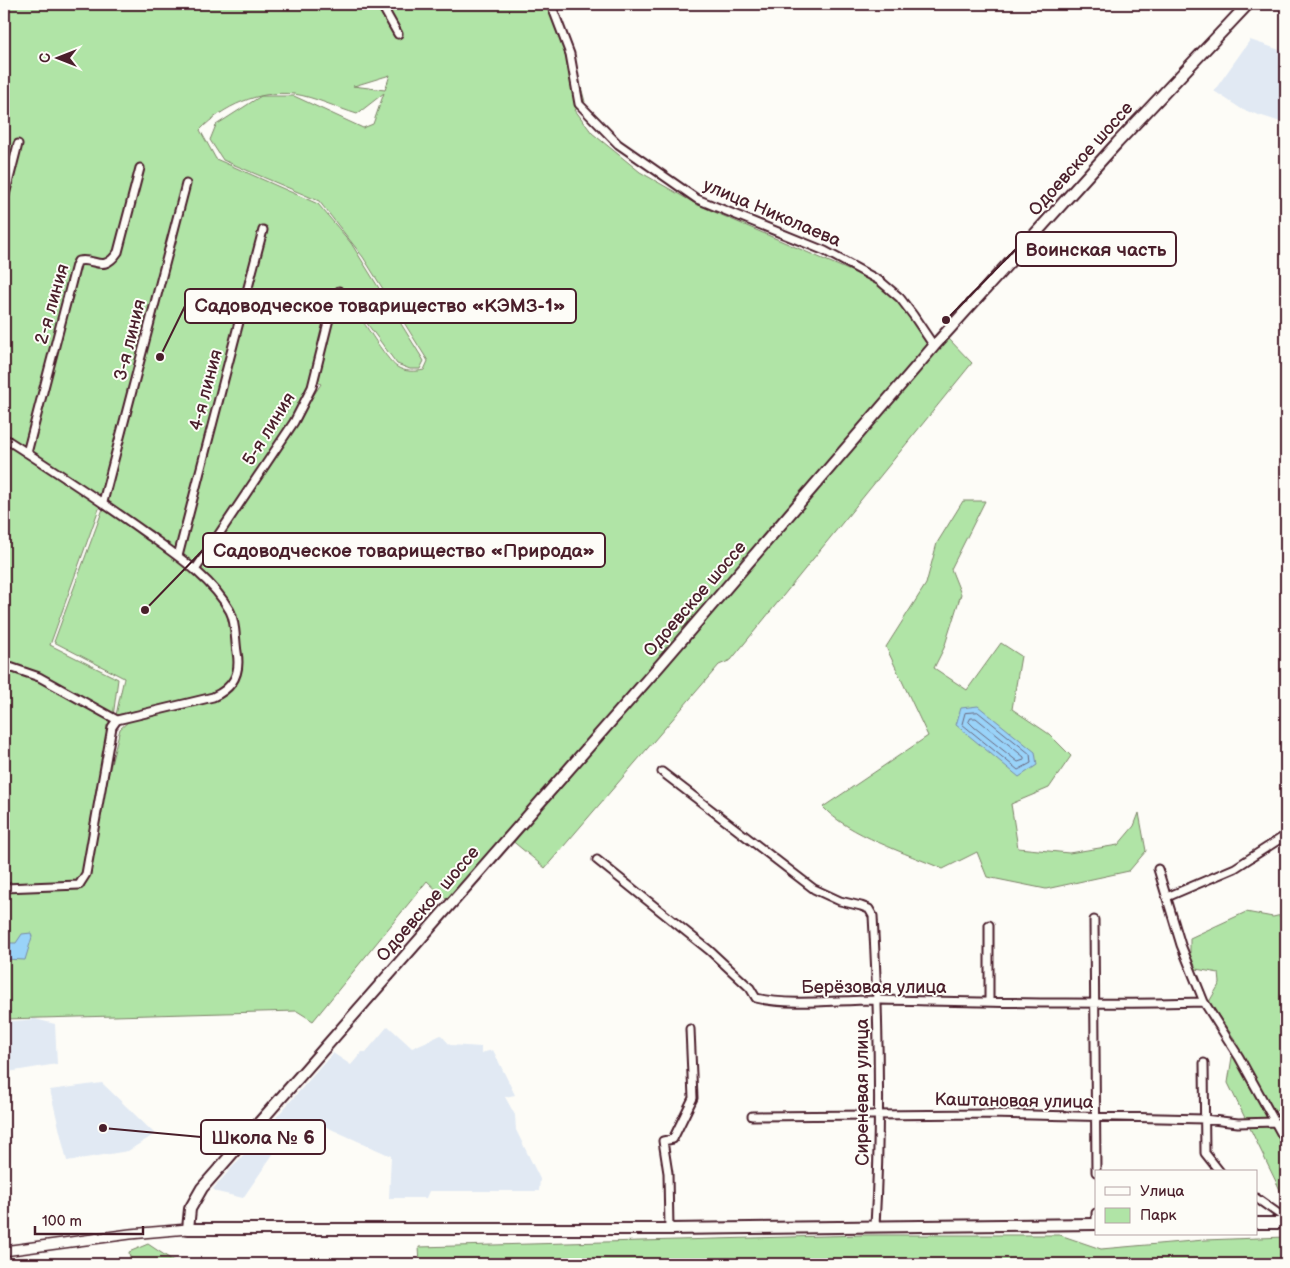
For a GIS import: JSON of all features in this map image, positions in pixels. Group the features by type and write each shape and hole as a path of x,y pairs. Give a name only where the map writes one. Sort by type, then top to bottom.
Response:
{"main road":[{"name":"Одоевское шоссе","path":"188,1229 190,1209 202,1188 661,664 934,346 1116,143 1248,4"},
{"path":"1258,1223 1286,1223"},
{"path":"188,1229 669,1229 1095,1224"}],"street":[{"path":"381,4 398,34"},
{"name":"улица Николаева","path":"551,4 570,54 579,104 618,144 697,200 826,250 880,280 914,315 934,346"},
{"path":"4,199 18,144"},
{"name":"2-я линия","path":"27,453 76,265 78,261 82,260 101,264 112,261 118,252 140,168"},
{"name":"3-я линия","path":"103,502 186,184"},
{"name":"4-я линия","path":"178,556 263,230"},
{"name":"5-я линия","path":"195,570 294,422 312,387 332,307 340,291"},
{"path":"4,438 103,502 195,570 231,612 240,665 238,675 222,693 213,697 117,720 112,727 84,881 79,886 4,888"},
{"path":"4,665 39,677 117,720"},
{"name":"Сиреневая улица","path":"662,772 814,889 840,901 868,909 873,916 878,1000 878,1180 875,1226"},
{"path":"1167,897 1235,868 1286,835"},
{"name":"Берёзовая улица","path":"597,860 709,950 750,988 756,998 775,1002 878,1000 1204,1002"},
{"path":"1158,869 1181,945 1204,1002 1239,1057 1286,1142"},
{"path":"1094,920 1096,1170"},
{"path":"989,925 989,1002"},
{"path":"669,1229 668,1173 663,1141 673,1139 693,1098 690,1029"},
{"path":"1204,1063 1205,1153 1218,1170"},
{"name":"Каштановая улица","path":"752,1116 1096,1117 1204,1119 1238,1123 1275,1122"},
{"path":"1258,1199 1286,1219"},
{"path":"4,1251 130,1234 188,1229"}],"shaded area":[{"path":"1250,40 1286,52 1286,119 1284,123 1243,110 1214,91"},
{"path":"35,1019 55,1024 57,1064 8,1072 4,1022"},
{"path":"388,1026 412,1048 441,1035 450,1045 481,1047 481,1053 493,1050 515,1095 505,1097 515,1115 516,1130 540,1179 539,1191 429,1191 426,1198 389,1198 391,1156 322,1125 295,1122 243,1198 217,1192 213,1189 333,1053 351,1065 362,1052 366,1052"},
{"path":"102,1083 155,1134 128,1151 67,1161 50,1090"}],"green space":[{"path":"4,4 554,4 570,45 585,102 575,110 592,133 640,172 696,204 876,282 898,299 933,354 948,338 972,363 731,660 719,665 545,868 504,834 447,900 427,881 313,1021 297,1011 4,1019 4,889 83,889 89,875 107,780 120,729 129,721 225,694 238,681 242,661 233,606 198,571 321,384 316,381 330,324 351,300 380,347 397,367 410,371 424,370 428,361 363,257 319,201 223,160 210,140 216,125 261,96 242,101 231,107 209,121 200,130 216,159 318,204 351,243 424,361 420,369 410,369 397,364 360,314 351,297 337,287 330,301 309,388 295,417 195,566 4,436","holes":["390,75 385,90 353,86","281,93 302,95 357,114 384,93 373,124 363,128 294,96 261,96"]},
{"path":"4,441 101,503 50,645 118,679 113,717 81,880 72,884 4,885"},
{"path":"963,501 985,501 951,569 961,594 944,648 934,668 967,690 1001,643 1021,656 1012,709 1049,734 1071,756 1049,788 1011,804 1018,848 1069,853 1118,845 1134,826 1139,813 1146,851 1129,871 1046,889 987,877 977,852 943,869 862,835 834,817 823,807 928,736 886,647 926,584 937,543"},
{"path":"104,506 174,556 209,587 221,603 229,617 232,631 236,674 217,694 116,715 124,678 54,642"},
{"path":"1246,912 1273,917 1286,914 1286,1101 1275,1112 1286,1132 1286,1197 1283,1196 1228,1083 1232,1057 1238,1044 1209,1002 1220,983 1219,973 1190,968 1190,938"},
{"path":"863,1235 1060,1235 1101,1249 1204,1240 1286,1237 1286,1264 420,1264 419,1247"},
{"path":"148,1244 178,1264 131,1264 129,1252"}],"water":[{"path":"978,706 1035,752 1037,765 1019,777 956,725 961,708"},
{"path":"31,933 32,937 25,960 4,959 4,943 16,943 22,934"}],"place":[{"name":"Воинская часть","path":"946,320"},
{"name":"Садоводческое товарищество «КЭМЗ-1»","path":"160,357"},
{"name":"Садоводческое товарищество «Природа»","path":"145,610"},
{"name":"Школа № 6","path":"103,1128"}]}
